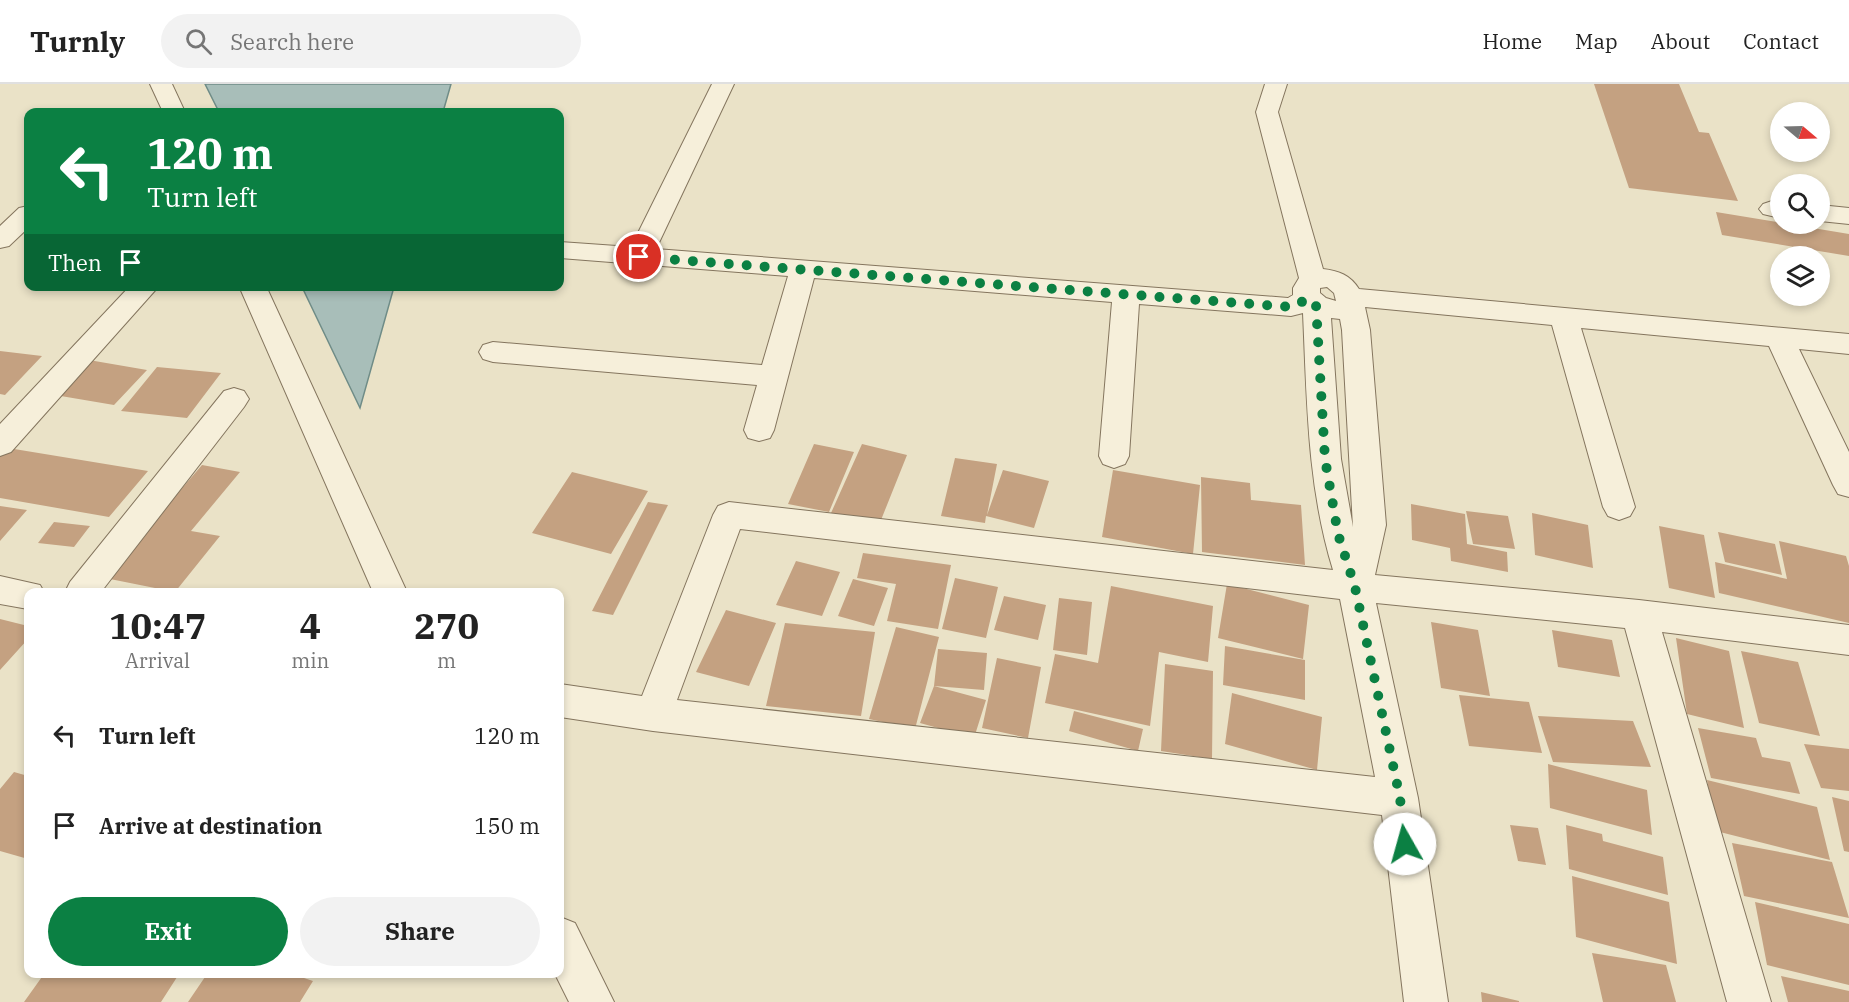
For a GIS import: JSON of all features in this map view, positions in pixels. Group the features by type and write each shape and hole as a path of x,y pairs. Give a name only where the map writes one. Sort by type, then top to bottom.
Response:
{"street":[{"path":"161,84 172,108"},
{"path":"639,257 723,84"},
{"path":"1276,84 1267,112 1312,295 1325,459 1338,534 1355,587 1400,798 1426,1002"},
{"path":"1830,214 1849,216"},
{"path":"0,240 24,218"},
{"path":"564,250 1291,307 1312,295 1322,279 1341,284 1349,290 1356,330 1370,525 1355,587"},
{"path":"759,430 803,269"},
{"path":"0,444 141,291"},
{"path":"254,291 388,588"},
{"path":"1114,456 1126,295"},
{"path":"1351,300 1564,317 1849,344"},
{"path":"1564,317 1619,507"},
{"path":"1779,338 1849,485"},
{"path":"493,352 774,376"},
{"path":"85,588 234,399"},
{"path":"653,714 729,515 1355,587 1639,615 1849,640"},
{"path":"0,590 24,594"},
{"path":"1639,615 1749,1002"},
{"path":"564,702 653,714 1400,798"},
{"path":"564,946 592,1002"}],"water":[{"path":"205,84 451,84 444,108 217,108"},
{"path":"304,291 393,291 360,408"}],"building":[{"path":"1594,84 1679,84 1699,132 1709,133 1738,201 1629,188"},
{"path":"1716,212 1770,221 1770,234 1830,234 1830,231 1849,234 1849,256 1830,253 1830,246 1789,246 1722,235"},
{"path":"0,351 42,356 5,395 0,394"},
{"path":"83,359 147,370 114,405 49,394"},
{"path":"157,367 221,373 187,418 121,411"},
{"path":"814,444 854,452 829,512 788,504"},
{"path":"862,444 907,455 879,525 831,513"},
{"path":"2,447 148,471 109,517 0,498 0,449"},
{"path":"955,458 997,464 987,515 1003,470 1049,481 1034,528 986,516 985,523 941,516"},
{"path":"202,465 240,472 191,531 220,536 178,588 155,588 105,578"},
{"path":"1113,470 1200,485 1193,554 1102,537"},
{"path":"572,472 648,491 611,554 532,533"},
{"path":"1201,477 1250,483 1251,500 1301,505 1305,565 1202,552"},
{"path":"648,502 668,505 613,615 592,611"},
{"path":"1411,504 1465,514 1467,544 1507,552 1508,572 1451,561 1450,548 1412,540"},
{"path":"0,506 27,510 0,541"},
{"path":"1466,511 1508,516 1515,549 1473,544"},
{"path":"1532,513 1588,525 1593,568 1535,555"},
{"path":"54,522 90,526 74,547 38,543"},
{"path":"1659,526 1704,535 1715,598 1669,588"},
{"path":"1718,532 1775,544 1782,575 1725,562"},
{"path":"1779,541 1846,556 1849,566 1849,623 1719,593 1715,562 1787,579"},
{"path":"863,553 951,565 938,629 887,621 896,584 857,578"},
{"path":"796,561 840,572 822,616 776,605"},
{"path":"955,578 998,587 986,638 942,629"},
{"path":"853,579 888,588 874,626 838,616"},
{"path":"1227,584 1309,605 1303,659 1218,638"},
{"path":"1111,586 1213,606 1208,662 1159,652 1150,726 1045,703 1055,654 1098,663"},
{"path":"1004,596 1046,605 1038,640 994,630"},
{"path":"1059,598 1092,602 1087,655 1053,650"},
{"path":"726,610 776,623 749,686 696,672"},
{"path":"0,619 24,625 24,643 0,670"},
{"path":"1431,622 1478,630 1490,696 1441,688"},
{"path":"785,623 875,632 861,716 766,706"},
{"path":"896,627 939,637 915,729 869,719"},
{"path":"1552,630 1612,640 1620,677 1558,667"},
{"path":"1676,638 1729,651 1744,728 1687,714"},
{"path":"1225,646 1305,660 1305,700 1223,685"},
{"path":"938,649 987,653 984,690 934,686"},
{"path":"1741,651 1798,662 1820,736 1759,723"},
{"path":"997,658 1041,667 1028,738 982,728"},
{"path":"1165,664 1213,671 1212,759 1161,751"},
{"path":"934,686 986,700 974,738 920,723"},
{"path":"1232,693 1322,717 1317,770 1225,744"},
{"path":"1459,695 1529,702 1542,753 1469,746"},
{"path":"1074,711 1143,729 1138,751 1069,731"},
{"path":"1538,716 1633,721 1651,767 1553,762"},
{"path":"1698,728 1756,738 1762,757 1790,762 1800,794 1711,778"},
{"path":"1804,744 1849,749 1849,791 1821,788"},
{"path":"1548,764 1647,790 1652,835 1550,808"},
{"path":"14,772 24,775 24,858 0,851 0,789"},
{"path":"1707,780 1817,807 1830,860 1716,831"},
{"path":"1832,797 1849,801 1849,852 1844,851"},
{"path":"1510,825 1538,828 1546,865 1518,861"},
{"path":"1566,825 1602,834 1603,841 1663,857 1668,895 1569,869"},
{"path":"1732,843 1832,862 1849,918 1744,896"},
{"path":"1572,876 1669,902 1677,964 1576,937"},
{"path":"1755,902 1849,924 1849,985 1767,965"},
{"path":"1592,953 1666,965 1676,1002 1603,1002"},
{"path":"1781,976 1849,991 1849,1002 1788,1002"},
{"path":"41,978 176,978 161,1002 24,1002"},
{"path":"204,978 304,978 313,981 300,1002 188,1002"},
{"path":"1481,992 1519,1001 1519,1002 1482,1002"}],"route":[{"path":"639,257 1291,307 1308,299 1316,305 1325,459 1338,534 1355,587 1400,798 1405,844"}]}
